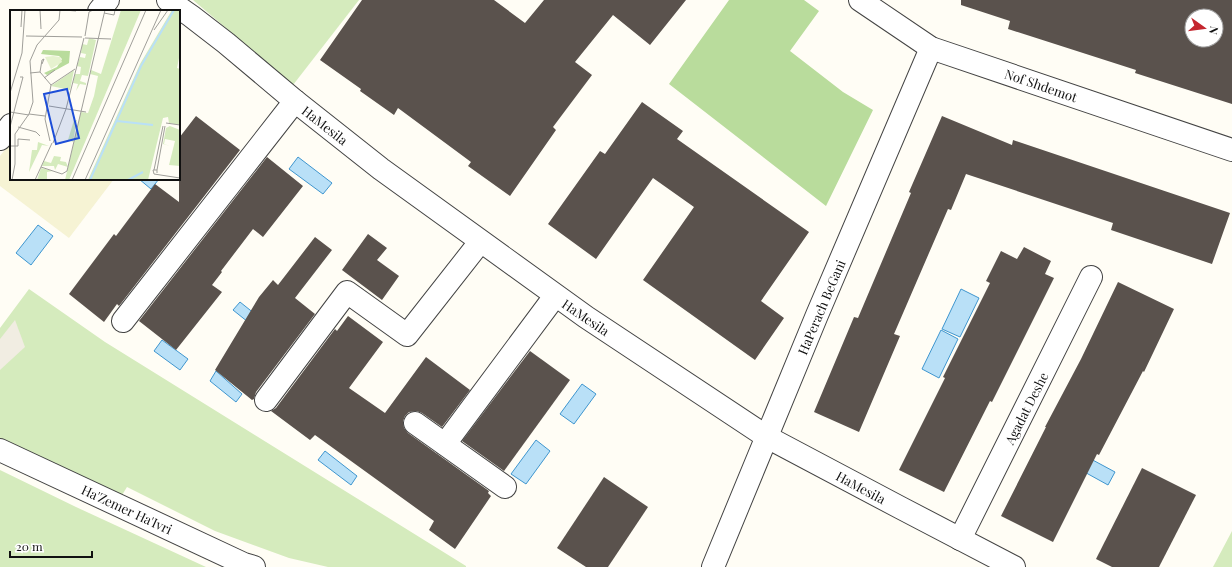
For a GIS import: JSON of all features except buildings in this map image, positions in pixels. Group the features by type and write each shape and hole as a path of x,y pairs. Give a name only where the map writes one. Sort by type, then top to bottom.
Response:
{"street":[{"path":"100,10 108,0"},
{"name":"HaMesila","path":"168,0 226,43 295,101 381,169 586,318 767,437 1014,567"},
{"name":"HaMesila","path":"176,0 191,16"},
{"name":"Nof Shdemot","path":"860,0 931,48 1232,150"},
{"name":"HaPerach BeGani","path":"713,567 817,315 931,48"},
{"path":"123,321 295,101"},
{"path":"0,139 10,126"},
{"path":"266,400 347,292 407,335 480,242"},
{"name":"Agadat Deshe","path":"960,539 1091,277"},
{"path":"445,444 555,296"},
{"path":"415,423 505,487"},
{"name":"Ha'Zemer Ha'Ivri","path":"0,450 244,564 254,567"}],"shaded area":[{"path":"10,143 10,180 113,180 69,238 0,186 0,156"},
{"path":"15,320 25,347 0,370 0,339"}],"green space":[{"path":"193,0 359,0 293,85"},
{"path":"729,0 804,0 819,11 790,51 843,92 873,110 826,206 669,84"},
{"path":"29,289 105,342 466,567 328,567 289,558 215,531 127,487 119,500 0,442 0,328"},
{"path":"0,470 76,507 206,567 0,567"},
{"path":"1232,531 1232,567 1213,567"}],"water":[{"path":"298,157 332,183 323,194 289,169"},
{"path":"140,180 158,180 151,189"},
{"path":"38,225 53,236 31,265 16,253"},
{"path":"961,289 979,298 960,337 942,329"},
{"path":"240,302 270,326 263,334 233,310"},
{"path":"941,330 958,339 939,378 922,369"},
{"path":"162,340 188,359 180,370 154,351"},
{"path":"216,371 242,394 236,402 210,381"},
{"path":"582,384 596,394 574,424 560,414"},
{"path":"536,440 550,451 526,484 511,474"},
{"path":"325,451 357,476 351,485 318,460"},
{"path":"1076,451 1115,472 1108,485 1070,464"}]}
